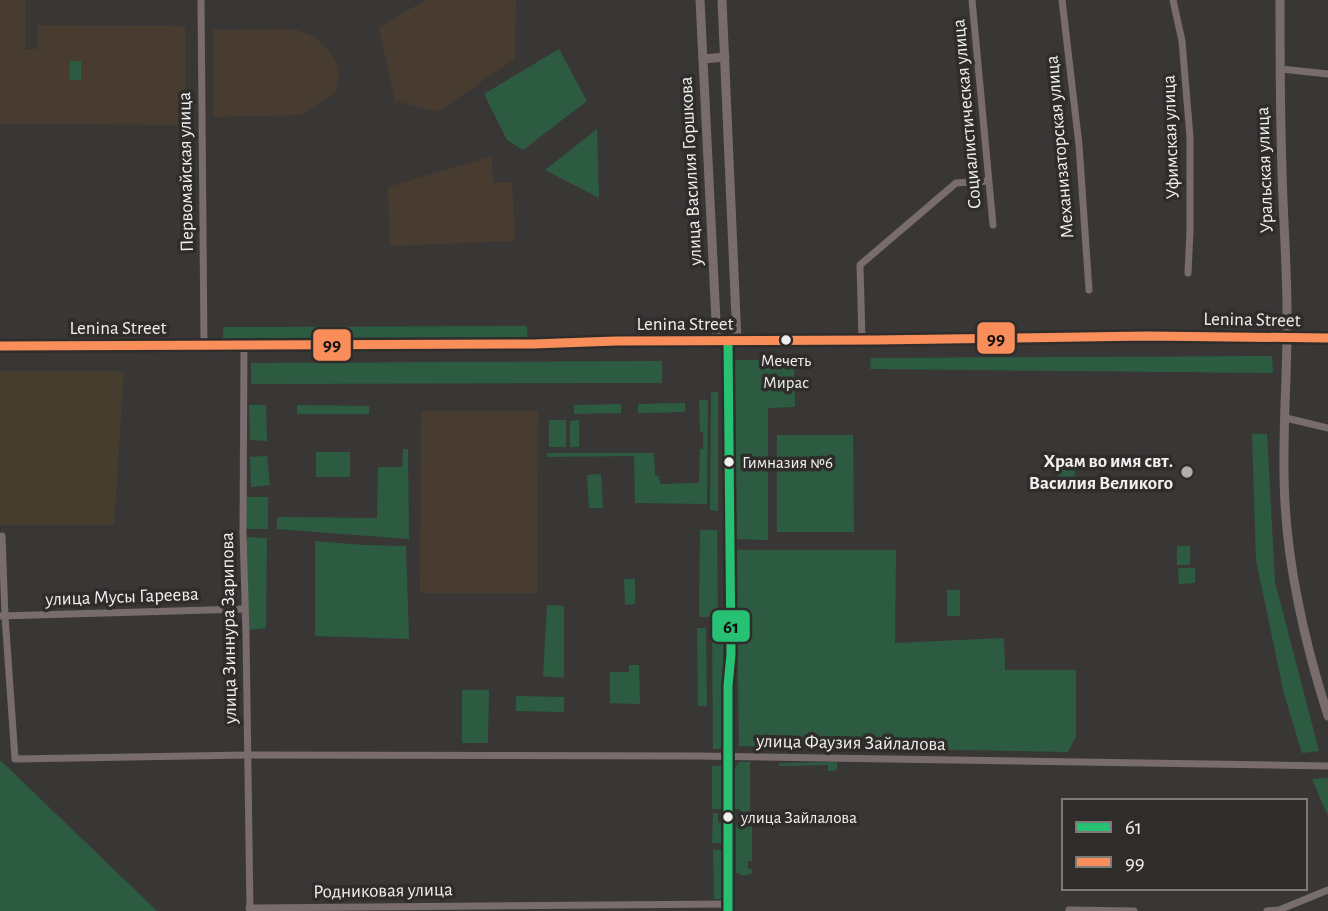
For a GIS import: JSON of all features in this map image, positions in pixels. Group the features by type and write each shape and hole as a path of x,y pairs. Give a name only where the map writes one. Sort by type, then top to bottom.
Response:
{"main road":[{"name":"улица Василия Горшкова","path":"700,0 717,341"},
{"name":"улица Василия Горшкова","path":"722,0 734,266 733,341"},
{"name":"Уральская улица","path":"1280,0 1287,338 1285,503 1293,572 1308,649 1328,716"},
{"path":"703,59 725,57"},
{"path":"714,267 734,266"},
{"name":"Lenina Street","path":"0,346 533,344 1147,336 1328,338"}],"street":[{"name":"Первомайская улица","path":"201,0 204,345"},
{"name":"Социалистическая улица","path":"972,0 993,225"},
{"name":"Механизаторская улица","path":"1062,0 1079,145 1089,290"},
{"name":"Уфимская улица","path":"1172,0 1182,41 1190,137 1188,273"},
{"path":"1280,69 1328,74"},
{"path":"862,340 860,265 956,183 988,181"},
{"path":"729,908 729,544 733,341"},
{"name":"улица Зиннура Зарипова","path":"244,344 244,608 249,910"},
{"path":"1286,418 1328,428"},
{"path":"2,536 3,616"},
{"name":"улица Мусы Гареева","path":"3,616 244,608"},
{"name":"улица Фаузия Зайлалова","path":"3,616 15,759 247,755 728,757 1328,766"},
{"path":"1266,911 1279,911 1328,890"},
{"name":"Родниковая улица","path":"249,910 518,905 729,908"},
{"path":"1069,910 1133,911"}],"shaded area":[{"path":"0,0 25,0 25,49 37,49 37,25 185,26 185,125 0,124"},
{"path":"425,0 516,0 515,59 437,112 395,101 379,28"},
{"path":"294,29 315,37 330,53 338,67 339,78 335,92 301,115 213,117 213,30"},
{"path":"492,156 493,183 512,182 515,241 390,246 388,187"},
{"path":"0,371 124,371 114,525 0,525"},
{"path":"421,411 538,411 537,593 420,593"}],"green space":[{"path":"559,49 587,101 523,150 507,140 484,94"},
{"path":"70,61 81,61 81,80 69,80"},
{"path":"597,129 599,198 545,170"},
{"path":"527,326 527,338 223,339 223,327"},
{"path":"1272,356 1273,373 870,369 871,358"},
{"path":"732,360 794,360 795,407 768,408 768,540 735,539"},
{"path":"662,361 662,383 251,384 251,363"},
{"path":"711,392 718,392 718,511 710,510"},
{"path":"699,400 708,400 707,504 635,503 634,456 546,457 548,453 654,453 655,475 659,476 660,484 699,483 703,432 700,432"},
{"path":"685,403 685,412 638,413 638,404"},
{"path":"621,404 621,413 574,414 574,405"},
{"path":"249,405 266,405 267,441 250,440"},
{"path":"297,405 369,406 369,414 297,414"},
{"path":"549,420 566,420 566,447 549,447"},
{"path":"579,420 579,447 570,447 570,421"},
{"path":"1252,434 1267,434 1275,582 1319,751 1302,753 1284,694 1256,560"},
{"path":"777,435 853,435 854,532 777,532"},
{"path":"403,449 408,449 409,539 277,529 277,517 377,518 378,467 402,467"},
{"path":"316,452 350,452 350,477 316,477"},
{"path":"267,456 270,485 251,487 250,457"},
{"path":"1058,469 1075,469 1076,492 1058,492"},
{"path":"601,474 603,508 589,508 587,475"},
{"path":"246,497 268,497 268,529 246,529"},
{"path":"700,530 717,530 718,617 699,617"},
{"path":"246,537 267,538 266,628 249,630"},
{"path":"315,541 406,546 409,639 315,636"},
{"path":"1177,546 1190,546 1190,565 1177,565"},
{"path":"736,550 896,550 895,643 1004,638 1005,670 1076,670 1076,736 1068,752 739,746"},
{"path":"1178,568 1195,568 1195,583 1179,584"},
{"path":"624,579 635,579 635,604 625,605"},
{"path":"947,590 960,590 960,616 947,616"},
{"path":"547,605 564,606 564,678 543,676"},
{"path":"697,628 706,628 707,706 698,706"},
{"path":"712,628 720,628 723,631 723,745 719,749 713,749"},
{"path":"629,665 639,665 640,704 610,703 610,672 629,672"},
{"path":"462,690 489,690 488,743 462,743"},
{"path":"516,696 564,697 564,712 516,711"},
{"path":"0,760 157,911 0,911"},
{"path":"739,762 750,762 750,813 740,813 740,809 735,809 735,768"},
{"path":"837,762 835,771 828,771 828,765 779,766 779,763"},
{"path":"712,766 722,766 722,809 712,809"},
{"path":"1328,778 1328,816 1312,779"},
{"path":"713,813 718,813 718,823 721,823 721,843 712,843"},
{"path":"736,825 752,825 752,861 748,861 748,868 752,869 752,873 748,875 736,872"},
{"path":"713,850 721,850 723,853 720,899 714,899"}],"transit line":[{"name":"99","path":"0,346 533,344 1147,336 1328,338"},
{"name":"61","path":"728,341 731,654 728,686 728,911"}],"place":[{"name":"Мечеть Мирас","path":"786,340"},
{"name":"Гимназия №6","path":"729,462"},
{"name":"Храм во имя свт. Василия Великого","path":"1187,472"},
{"name":"улица Зайлалова","path":"728,817"}]}
